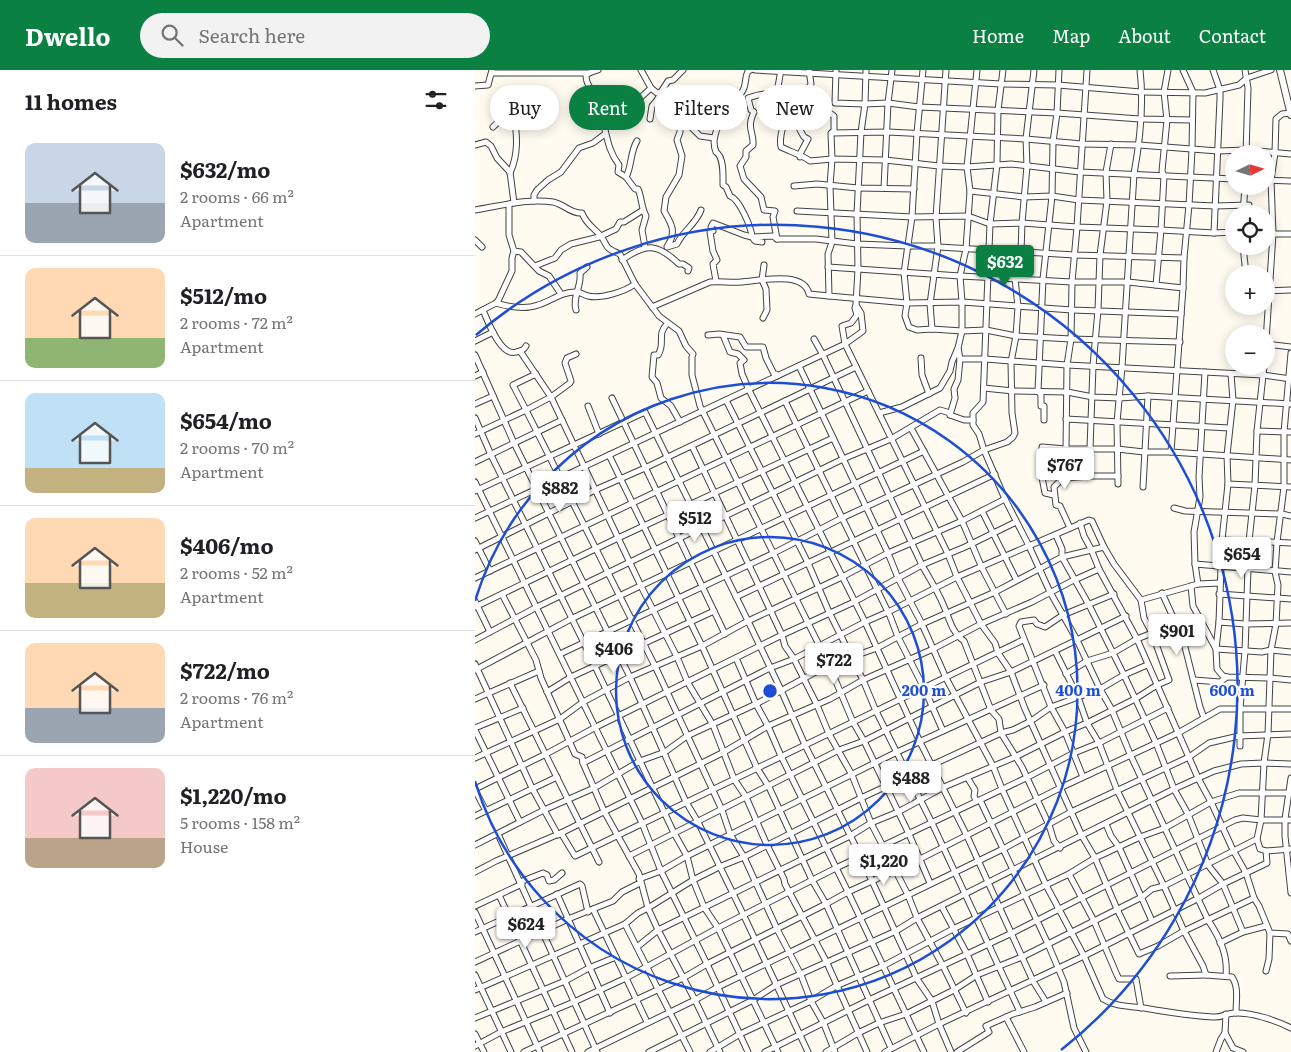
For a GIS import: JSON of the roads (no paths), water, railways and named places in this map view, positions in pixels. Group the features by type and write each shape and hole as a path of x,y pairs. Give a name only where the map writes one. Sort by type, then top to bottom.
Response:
{"street":[{"path":"475,86 488,85 492,71 589,73 598,70"},
{"path":"641,70 651,88 655,91"},
{"path":"665,85 683,70"},
{"path":"744,85 748,71 751,70"},
{"path":"755,70 836,72 865,77 1059,85 1141,92 1210,93 1239,85 1247,78 1271,70"},
{"path":"866,70 857,214 858,269 857,302 855,308 857,315 851,323 842,326 845,344 948,554 957,577 981,624 995,643 998,653 1011,672 1019,696 1071,812 1095,858 1139,954 1253,898"},
{"path":"884,188 888,103 892,70"},
{"path":"923,70 912,217 904,273 907,303 905,316 909,327 917,330 986,330 1016,336 1180,342"},
{"path":"931,329 930,304 938,246 936,218 945,108 946,70"},
{"path":"879,413 902,407 940,388 944,384 958,348 962,331 960,276 966,249 968,216 969,191 967,167 977,70"},
{"path":"1003,70 998,110 997,164 990,224 983,402 973,413 973,424 979,434 1005,499 1050,592 1077,640 1112,710 1130,754 1175,851 1215,931 1226,956 1225,976"},
{"path":"560,654 774,553 841,518 984,450 1007,442 1013,437 1015,432 1011,362 1016,336 1018,307 1015,278 1021,251 1027,166 1026,139 1034,70"},
{"path":"1044,420 1044,406 1041,406 1041,395 1038,391 1039,337 1052,196 1053,142 1057,113 1059,70"},
{"path":"1063,478 1061,454 1066,449 1067,366 1071,339 1072,282 1087,70"},
{"path":"1118,484 1117,422 1123,367 1123,340 1135,174 1139,145 1140,70"},
{"path":"1156,285 1163,203 1164,176 1162,171 1167,120 1164,92 1168,70"},
{"path":"1171,452 1192,150 1193,92 1183,70"},
{"path":"1213,70 1219,90 1214,233"},
{"path":"1245,70 1247,78 1246,145"},
{"path":"1279,70 1291,113 1282,114 1276,119 1275,153 1291,154"},
{"path":"778,85 781,71"},
{"path":"809,72 810,85"},
{"path":"836,72 835,103 888,103 919,107 1192,120"},
{"path":"588,85 586,76 589,73"},
{"path":"645,94 651,88"},
{"path":"747,95 757,95"},
{"path":"753,96 748,98 751,110 754,112 750,120 750,135 753,145 746,151 746,157 740,169 743,171 744,179 761,198 764,210 775,211 773,217 777,239"},
{"path":"650,119 652,106 655,101"},
{"path":"829,296 828,254 833,242 830,186 832,160 831,133 834,131 834,116 832,115"},
{"path":"475,314 496,303 512,271 514,251 509,235 510,174 516,160 518,141 515,130"},
{"path":"604,130 614,160 619,165 618,172 626,177 642,196 643,210 646,216 642,230 645,247"},
{"path":"662,251 668,245 673,228 664,212 665,200 679,175 682,156 677,137 680,130"},
{"path":"694,130 700,136 714,138"},
{"path":"717,130 714,138 716,152 720,154 723,161 721,168 723,185 727,187 730,196 734,197 740,204 751,228 752,237 755,241 762,242"},
{"path":"782,130 781,147 800,157 806,157 810,161 885,160 967,167 997,164 1081,172 1225,179"},
{"path":"800,130 803,138 808,139 800,157"},
{"path":"831,133 917,133 1225,151"},
{"path":"534,202 537,190 561,172 579,148 593,143 605,134"},
{"path":"626,177 629,171 633,147 637,141"},
{"path":"475,145 486,142 491,146 497,158 510,174"},
{"path":"1089,476 1100,255 1107,201 1106,172 1111,144"},
{"path":"1275,180 1291,181"},
{"path":"794,186 817,184 858,188 914,189"},
{"path":"969,191 1024,197 1052,196 1079,200 1225,206"},
{"path":"1246,195 1247,205"},
{"path":"475,210 534,202 560,203 576,214 581,214 585,222 600,236 605,245 610,250 620,254 635,284 659,316 667,324 679,331 686,346 693,354 691,366 693,386 703,411 774,553 783,576 829,665 853,722 909,834 930,884"},
{"path":"535,266 555,258 561,250 571,244 617,229 620,222 624,222 643,210"},
{"path":"668,245 677,244 687,229 697,221 701,210"},
{"path":"797,211 936,218 968,216 990,224 1022,223 1049,226 1225,232"},
{"path":"716,281 713,264 717,260 713,251 710,232 713,231 711,227 713,223 744,235 752,237 773,236 777,239 815,239 857,244 938,246 1075,255 1184,258"},
{"path":"1275,234 1291,234"},
{"path":"475,240 482,247"},
{"path":"622,260 645,247 662,251 679,264 689,268 688,271"},
{"path":"514,251 521,252 539,271 549,276 561,294"},
{"path":"763,318 767,310 766,289 762,280 764,265"},
{"path":"576,310 576,291 581,278 580,273 587,267"},
{"path":"828,267 1072,282 1128,282 1183,288"},
{"path":"652,307 710,282 791,280 805,285 808,288 809,294 857,302 930,304 962,302 1072,310 1181,314"},
{"path":"496,303 512,307 534,306 561,294 576,291 589,296 599,296 618,293 635,284"},
{"path":"1275,290 1291,290"},
{"path":"475,518 845,344 863,331 861,313 857,302"},
{"path":"483,310 496,339 508,352 512,354 525,349 526,346"},
{"path":"667,324 662,329 660,336 662,342 661,349 658,355 654,355 652,377 657,383 661,398 671,406 680,422"},
{"path":"475,341 493,332"},
{"path":"708,335 740,337 746,347 763,347 766,358 774,374 777,376"},
{"path":"723,335 730,352 738,354 744,360 740,363 749,390 786,460 818,530 865,622 920,742 967,836 1033,981 1046,1002"},
{"path":"814,339 922,565 944,606 945,614 957,637 964,641 991,710 999,720 1001,733 1022,767 1049,825 1054,841 1059,848"},
{"path":"1275,344 1291,347"},
{"path":"951,416 955,398 954,389 958,380 960,359 958,348"},
{"path":"520,351 551,397 575,445 688,683 713,725 735,779 746,797 767,846 785,879 785,884 827,963 867,1052"},
{"path":"1288,849 1266,851 1260,849 1257,839 1261,820 1269,710 1271,650 1276,624 1279,585 1275,572 1284,487 1284,432 1289,404 1291,353"},
{"path":"478,432 551,397 569,383 571,381 565,361 576,354"},
{"path":"475,355 503,420 631,677 686,802 698,822 744,916 754,941 808,1052"},
{"path":"921,358 922,375 929,394"},
{"path":"960,359 1225,374"},
{"path":"799,366 946,678 993,766 1013,813 1026,837 1047,885 1084,956 1103,999 1119,1006 1215,1018 1235,1013 1268,1019 1291,1028"},
{"path":"477,549 595,490 692,446 856,367"},
{"path":"475,376 483,372"},
{"path":"1199,584 1195,564 1194,532 1200,497 1201,427 1205,372"},
{"path":"536,374 513,385 655,666 722,810 730,834 744,857 777,929 801,975 834,1050"},
{"path":"1231,375 1233,400 1227,455 1227,484 1216,649 1217,669 1223,676 1227,677 1291,680"},
{"path":"1240,746 1240,709 1245,651 1249,541 1253,513 1259,402 1263,375 1290,378"},
{"path":"984,388 1013,391 1067,392 1093,397 1148,396 1289,404"},
{"path":"475,578 868,391"},
{"path":"475,404 493,396"},
{"path":"1143,487 1148,396"},
{"path":"612,398 725,634"},
{"path":"726,400 808,563 829,612 852,656 907,777 932,823 1020,1012"},
{"path":"785,401 888,612 943,731"},
{"path":"588,406 599,434"},
{"path":"475,640 537,607 797,483 843,459 891,439 940,410 950,413 951,416 973,420"},
{"path":"477,491 645,412 737,597 805,745 907,954 917,979 932,1001 951,1052"},
{"path":"475,418 478,432 573,618 664,813 687,856 693,880 705,907 718,928 777,1049"},
{"path":"1066,419 1091,422 1229,428"},
{"path":"475,462 562,420"},
{"path":"911,428 962,521 970,543 1006,614"},
{"path":"1257,431 1291,432"},
{"path":"490,632 476,605 833,438"},
{"path":"692,446 771,611 785,646 794,659 829,734 852,775 882,846 966,1013"},
{"path":"1054,495 1045,493 1041,472 1042,447 1117,449 1291,460"},
{"path":"924,451 548,630 476,668 544,810 575,856 1023,640"},
{"path":"609,455 691,622 757,768 769,787 812,880 838,929 891,1048"},
{"path":"737,597 995,474"},
{"path":"1070,528 1060,506 1057,505 1053,487 1063,478 1117,476"},
{"path":"475,482 477,491 596,727 642,824 661,871 749,1052"},
{"path":"1227,484 1291,487"},
{"path":"475,758 560,719 583,702 631,677 702,646 748,621 865,566 888,553 962,521 1005,499"},
{"path":"1175,508 1291,516"},
{"path":"982,511 1016,580"},
{"path":"583,763 957,577 1006,558 1089,520 1092,521 1104,547 1141,600 1144,618 1152,633 1169,680 1157,685 1135,700 1015,757 943,787 898,812 871,823 850,836 683,917 658,930 637,947"},
{"path":"486,811 475,789 642,704 829,612 854,602 922,565 1016,522"},
{"path":"1080,523 1083,536 1137,639 1198,778 1246,873 1253,898 1259,906 1269,933 1269,959 1266,972"},
{"path":"1056,535 1062,550 1062,557 1089,605 1124,675 1156,743 1174,789 1188,814 1208,865 1223,884 1243,932"},
{"path":"1222,540 1291,543"},
{"path":"475,541 477,549 490,571"},
{"path":"475,845 544,810 594,788 640,761 665,752 687,736 756,704 829,665 877,648 922,624 995,592 1062,557 1104,547"},
{"path":"1195,564 1248,570 1291,572"},
{"path":"475,872 559,834 676,776 792,714 817,705 863,680 933,649 981,624 1099,569"},
{"path":"1141,600 1199,584 1220,583"},
{"path":"1191,586 1193,606 1216,649"},
{"path":"1162,593 1183,639 1204,718"},
{"path":"502,594 536,660 547,692 569,742 575,754 583,757 583,763 604,811 639,874 639,881 648,908 658,930 719,1050"},
{"path":"1083,777 1065,732 1051,707 1044,685 1023,640 1019,626 1021,622 1034,620 1037,624 1045,627 1063,615 1114,594"},
{"path":"1219,594 1291,599"},
{"path":"547,692 571,677 714,611"},
{"path":"629,856 791,776 839,750 864,741 981,682 1011,672 1125,616"},
{"path":"1219,622 1245,624 1291,623"},
{"path":"1066,674 1087,660 1113,653 1137,639 1152,633"},
{"path":"1216,649 1291,652"},
{"path":"1055,651 1078,696 1087,723 1099,743 1117,790 1206,975"},
{"path":"736,658 756,704 849,892 924,1052"},
{"path":"478,988 625,924 638,913 719,866 744,857 861,798 981,742 1013,730 1031,721 1051,707 1100,689 1147,664"},
{"path":"475,699 539,671"},
{"path":"1194,680 1219,682 1227,677"},
{"path":"511,683 599,862"},
{"path":"475,962 568,919 613,901 622,892 639,881 730,834 803,800 897,752 1044,685"},
{"path":"520,822 497,778 475,729 523,708"},
{"path":"477,1045 501,1032 626,978 695,940 836,868 1026,778 1074,753 1145,721 1168,708"},
{"path":"524,1052 683,978 872,880 895,871 1083,777 1108,767 1220,709 1291,709"},
{"path":"588,1052 596,1050 647,1022 1003,849 1071,812 1189,757 1209,743 1239,736 1291,734"},
{"path":"649,1052 753,1000 776,986 896,931 917,918 1198,778 1214,771 1241,764 1264,762 1291,764"},
{"path":"475,816 557,777"},
{"path":"967,777 975,790 974,796 991,824 1048,944 1067,993 1074,1028 1086,1052"},
{"path":"1291,778 1288,819 1291,893"},
{"path":"710,1052 719,1050 740,1034 811,1001 836,986 883,966 953,929 1047,885 1095,858 1140,837 1165,828 1211,802 1239,793 1290,793"},
{"path":"765,1052 777,1049 800,1035 869,1000 1012,933 1222,827 1243,818 1261,820 1288,819"},
{"path":"1106,824 1111,836 1119,847 1152,921"},
{"path":"498,834 596,1050"},
{"path":"826,1052 834,1050 858,1032 907,1014 954,990 977,975 1022,957 1072,933 1142,897 1152,889 1164,886 1257,839"},
{"path":"885,1052 939,1024 966,1013 1129,934 1267,863 1266,851"},
{"path":"475,906 543,873 547,875 549,881 554,880 562,873"},
{"path":"1069,874 1095,921 1106,945 1113,968 1119,978 1136,979 1141,1008"},
{"path":"475,932 582,884 588,907 604,932 647,1022"},
{"path":"557,894 610,1013"},
{"path":"499,895 573,1052"},
{"path":"942,907 967,954 989,1002"},
{"path":"475,912 540,1052"},
{"path":"625,924 690,1052"},
{"path":"1220,942 1243,932 1266,926"},
{"path":"1269,933 1289,934 1291,941"},
{"path":"475,1018 565,981 589,968 616,957"},
{"path":"475,975 478,988 492,1011 511,1052"},
{"path":"1170,976 1206,975 1232,977 1236,986 1235,1013"},
{"path":"957,1052 989,1032 986,1026 1067,993"},
{"path":"1217,1052 1225,1033 1226,1014"},
{"path":"1006,1017 1024,1052"},
{"path":"1225,1033 1233,1048 1243,1052"},
{"path":"475,1034 477,1045 484,1052"}]}
